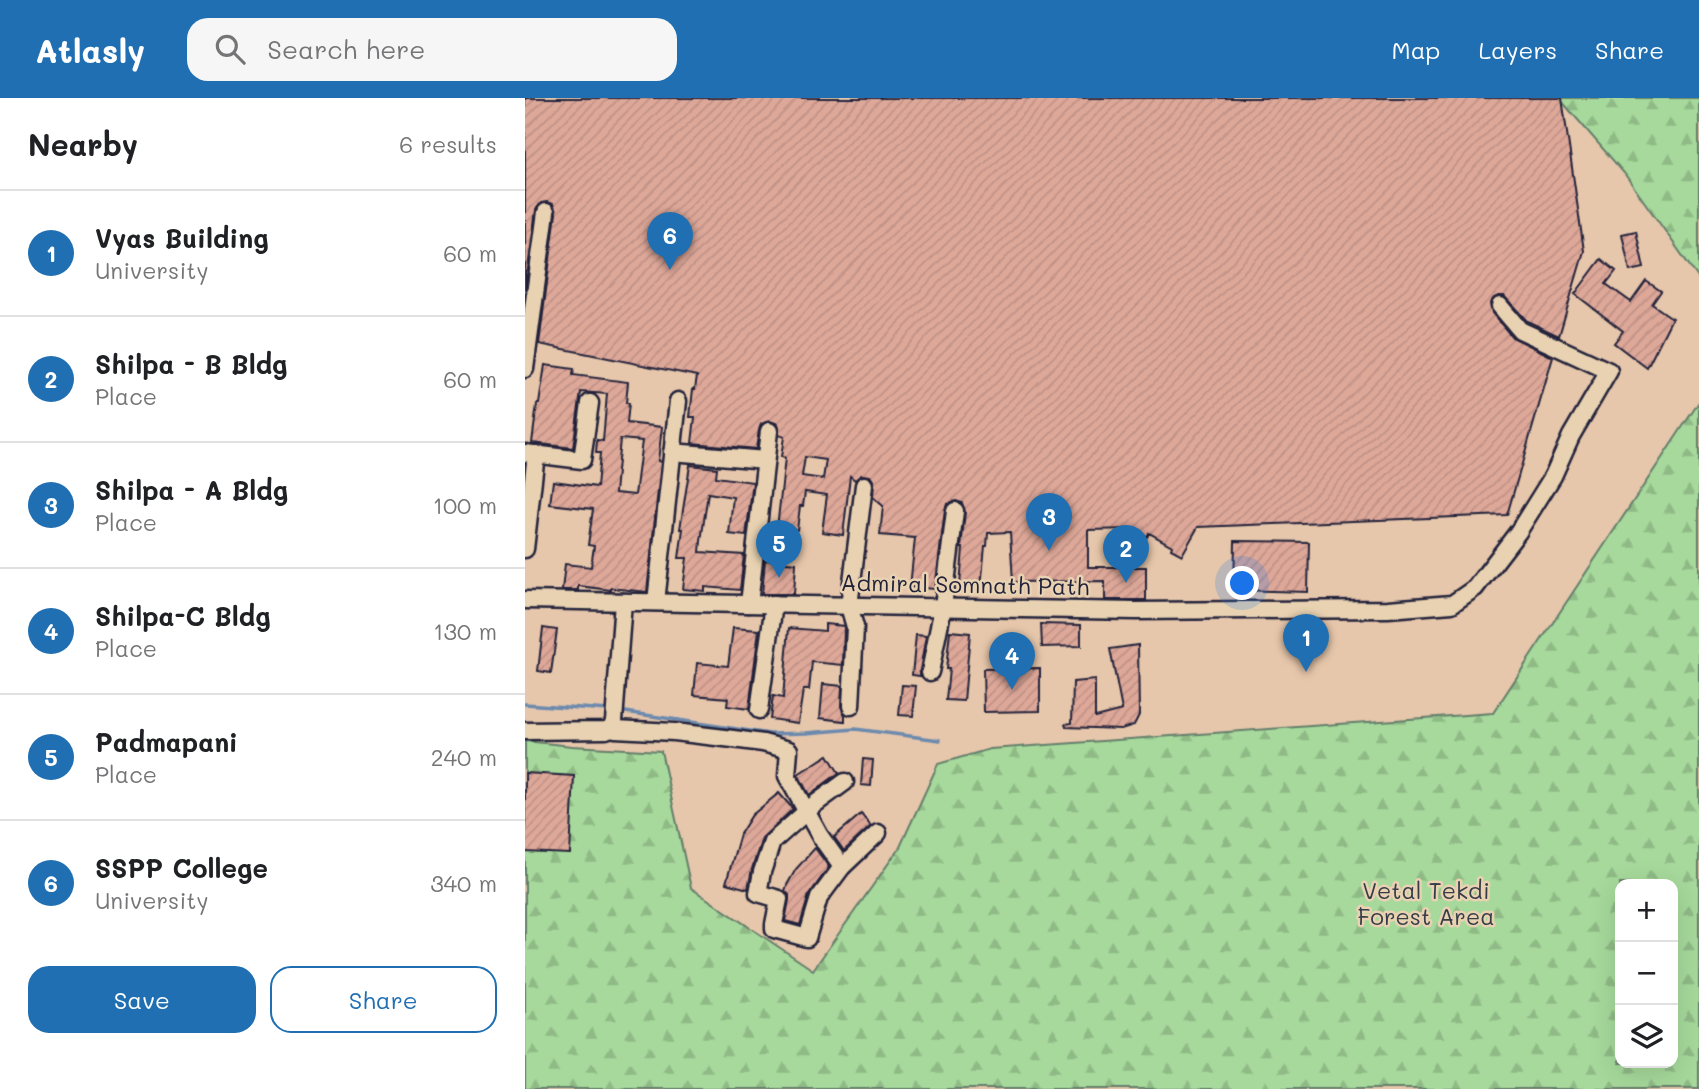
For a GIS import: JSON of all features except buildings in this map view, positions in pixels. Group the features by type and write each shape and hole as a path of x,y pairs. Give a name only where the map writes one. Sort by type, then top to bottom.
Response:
{"street":[{"path":"525,369 546,212"},
{"name":"Admiral Somnath Path","path":"525,600 1193,610 1388,609 1452,604 1475,589 1518,533 1553,476 1571,436 1609,371 1520,330 1500,306"},
{"path":"656,602 678,401"},
{"path":"525,549 531,454 582,460 590,403"},
{"path":"749,604 769,431"},
{"path":"673,452 765,460"},
{"path":"851,706 855,627 849,606 865,485"},
{"path":"930,672 943,607 955,511"},
{"path":"623,602 613,723 615,729 721,738 762,743 789,750 787,776 820,836 842,867"},
{"path":"759,710 775,604"},
{"path":"525,732 606,730 613,723"},
{"path":"845,782 772,842 758,893 779,899 774,929 807,937 819,898 842,867 878,833"}],"green space":[{"path":"1559,98 1699,98 1699,279 1624,173"},
{"name":"Vetal Tekdi Forest Area","path":"1699,402 1699,1089 525,1089 525,741 661,751 691,888 813,970 900,847 938,764 990,749 1493,713"}],"waterway":[{"path":"525,704 608,710"},
{"path":"619,711 770,734 855,729 940,740"}],"place":[{"name":"SSPP College","path":"670,270"},
{"name":"Shilpa - A Bldg","path":"1049,551"},
{"name":"Padmapani","path":"779,578"},
{"name":"Shilpa - B Bldg","path":"1126,583"},
{"name":"Vyas Building","path":"1306,672"},
{"name":"Shilpa-C Bldg","path":"1012,690"}]}
